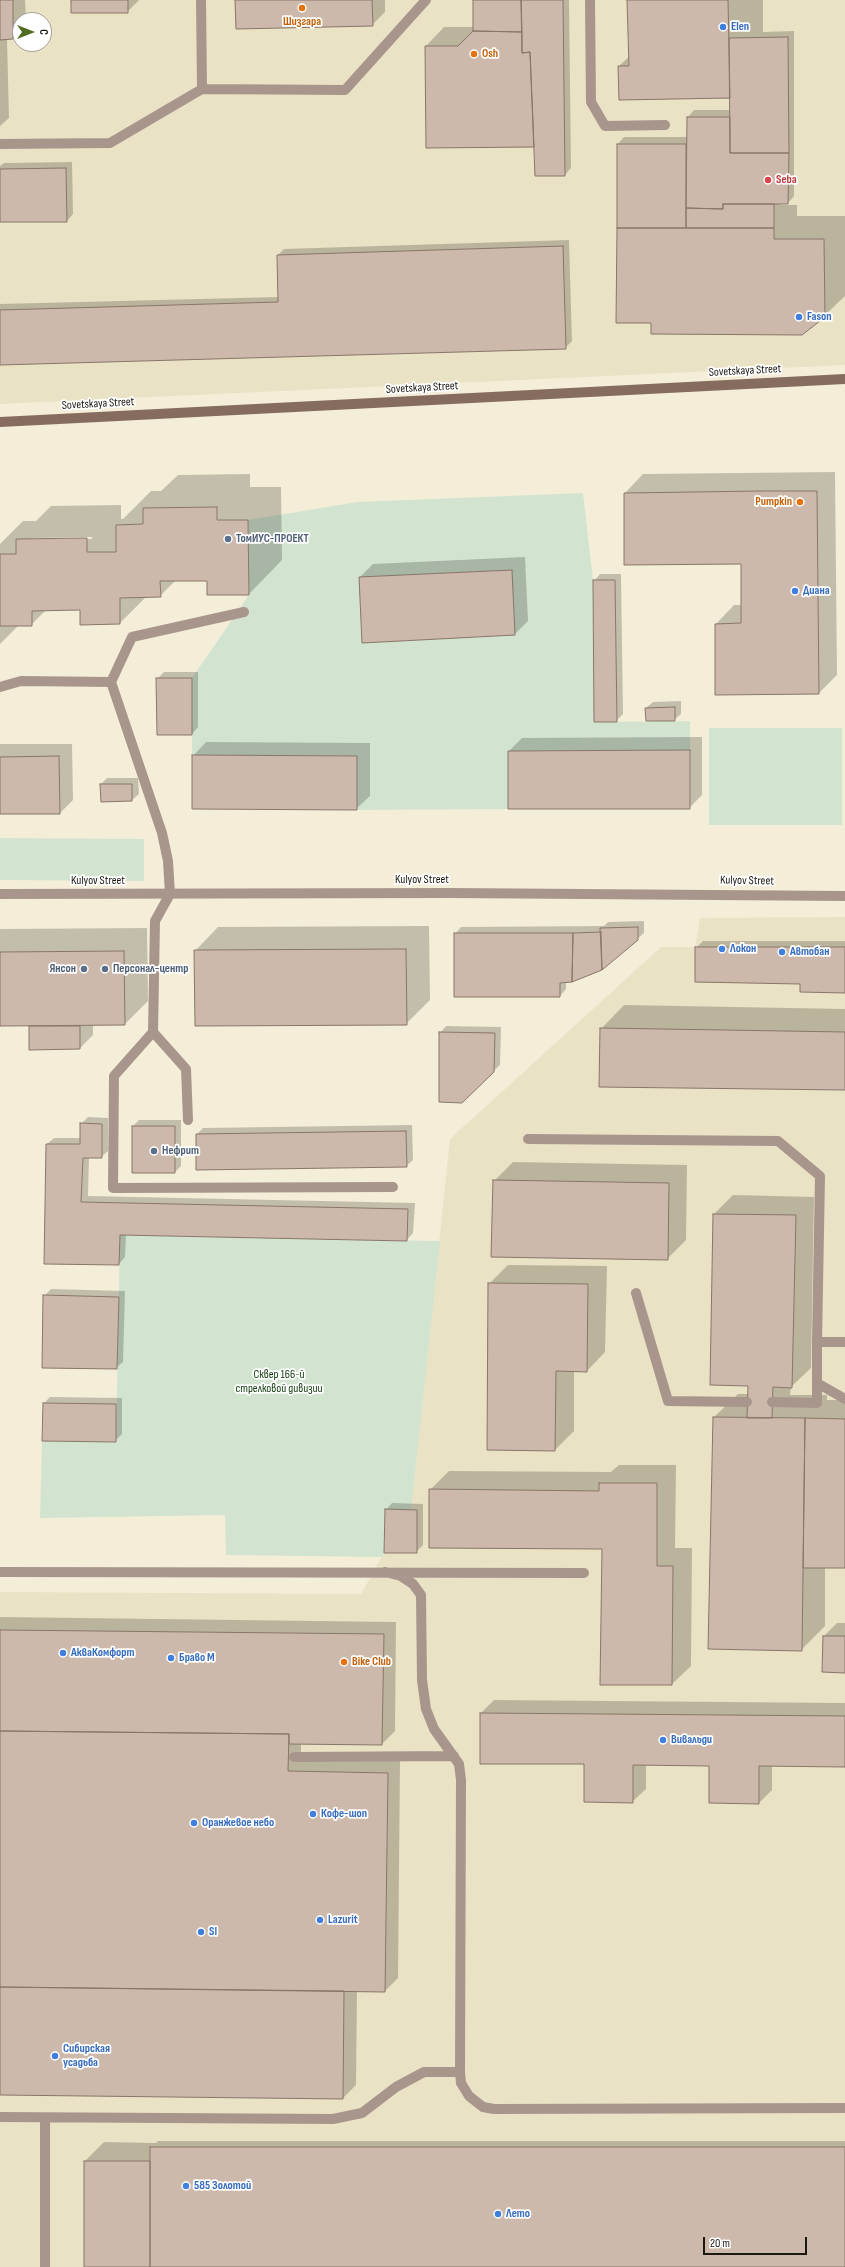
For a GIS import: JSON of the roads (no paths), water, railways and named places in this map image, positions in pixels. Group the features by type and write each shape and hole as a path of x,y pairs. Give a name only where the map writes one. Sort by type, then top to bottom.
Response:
{"street":[{"path":"202,0 202,89"},
{"path":"0,144 110,143 202,89 345,90 426,0"},
{"path":"590,0 591,102 605,126 665,125"},
{"name":"Sovetskaya Street","path":"0,422 845,379"},
{"path":"244,612 132,637 111,682 162,832 168,861 170,894 155,922 153,1032 114,1076 113,1188 393,1187"},
{"path":"0,687 21,681 111,682"},
{"name":"Kulyov Street","path":"0,894 677,893 845,896"},
{"path":"153,1032 186,1068 188,1120"},
{"path":"528,1139 778,1141 820,1176 817,1403 772,1402"},
{"path":"636,1293 668,1401 747,1402"},
{"path":"817,1342 845,1342"},
{"path":"817,1382 845,1399"},
{"path":"0,1572 584,1573"},
{"path":"385,1572 401,1576 413,1584 421,1595 422,1680 426,1709 434,1729 460,1764 460,2072 461,2083 469,2096 483,2107 494,2109 845,2108"},
{"path":"294,1757 454,1756"},
{"path":"0,2117 333,2119 362,2113 396,2087 424,2072 460,2072"},
{"path":"45,2267 46,2118"}],"place":[{"name":"Шизгара","path":"302,8"},
{"name":"Elen","path":"723,27"},
{"name":"Osh","path":"474,54"},
{"name":"Seba","path":"768,180"},
{"name":"Fason","path":"799,317"},
{"name":"Pumpkin","path":"800,502"},
{"name":"ТомИУС-ПРОЕКТ","path":"228,539"},
{"name":"Диана","path":"795,591"},
{"name":"Локон","path":"722,949"},
{"name":"Автобан","path":"782,952"},
{"name":"Янсон","path":"84,969"},
{"name":"Персонал-центр","path":"105,969"},
{"name":"Нефрит","path":"154,1151"},
{"name":"АкваКомфорт","path":"63,1653"},
{"name":"Браво М","path":"171,1658"},
{"name":"Bike Club","path":"344,1662"},
{"name":"Вивальди","path":"663,1740"},
{"name":"Кофе-шоп","path":"313,1814"},
{"name":"Оранжевое небо","path":"194,1823"},
{"name":"Lazurit","path":"320,1920"},
{"name":"SI","path":"201,1932"},
{"name":"Сибирская усадьба","path":"55,2056"},
{"name":"585 Золотой","path":"186,2186"},
{"name":"Лето","path":"498,2214"}],"park label":[{"name":"Сквер 166-й стрелковой дивизии","path":"279,1382"}]}
